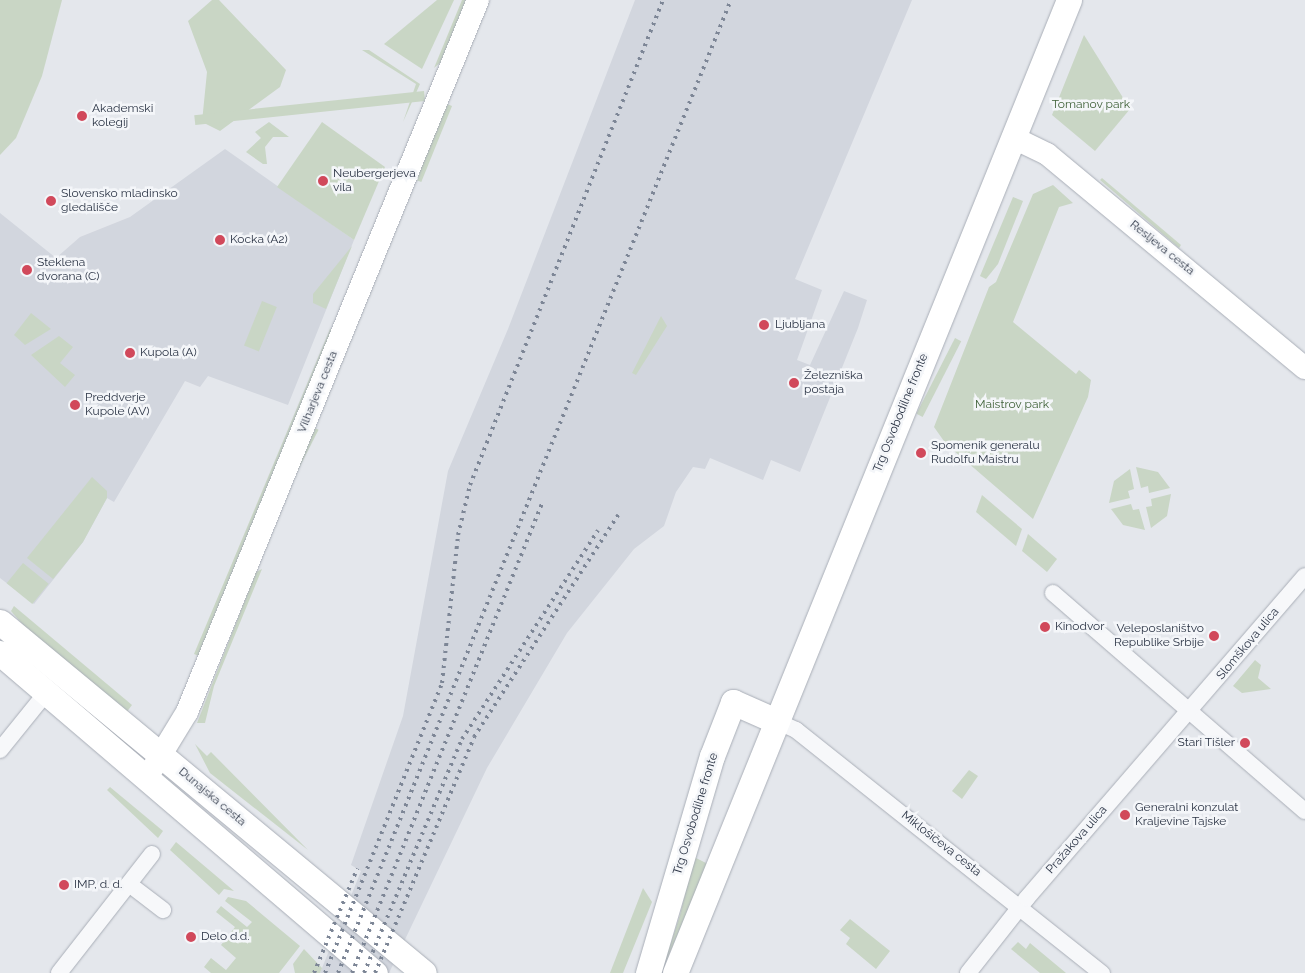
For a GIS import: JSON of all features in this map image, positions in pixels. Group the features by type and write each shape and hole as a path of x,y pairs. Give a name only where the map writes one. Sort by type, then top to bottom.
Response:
{"main road":[{"name":"Vilharjeva cesta","path":"147,778 163,755 187,712 478,0"},
{"name":"Trg Osvobodilne fronte","path":"675,973 1069,0"},
{"name":"Resljeva cesta","path":"1014,138 1047,154 1305,368"},
{"name":"Dunajska cesta","path":"0,622 424,973"},
{"path":"0,653 375,973"},
{"name":"Trg Osvobodilne fronte","path":"646,967 733,702 776,721"}],"street":[{"name":"Slomškova ulica","path":"1190,711 1305,576"},
{"path":"1053,594 1305,811"},
{"path":"0,750 46,693"},
{"name":"Pražakova ulica","path":"968,973 1020,907 1190,711"},
{"name":"Miklošičeva cesta","path":"776,721 796,730 1102,973"},
{"path":"59,973 152,854"},
{"path":"128,884 162,910"}],"shaded area":[{"path":"635,0 912,0 795,279 822,290 797,360 810,365 844,291 867,300 858,328 800,472 771,460 763,480 710,458 705,469 693,467 676,492 664,526 634,549 567,633 487,768 389,973 320,973 361,871 351,865 403,716 448,471 508,329"},
{"path":"225,149 354,240 288,405 208,376 200,387 185,381 114,502 107,498 83,542 34,604 0,578 0,213 56,258 80,237 130,217"}],"green space":[{"path":"0,0 62,0 42,76 16,138 0,155"},
{"path":"212,0 219,0 286,70 280,87 220,131 202,122 207,72 188,21"},
{"path":"437,0 454,0 422,69 384,44"},
{"path":"462,0 466,0 441,62 434,68"},
{"name":"Tomanov park","path":"1084,35 1130,109 1095,151 1052,115"},
{"path":"362,50 369,50 420,84 403,122 416,84"},
{"path":"424,91 425,101 195,125 194,115"},
{"path":"444,103 452,106 421,182 413,179"},
{"path":"269,122 289,137 273,137 265,147 267,164 263,164 246,152 261,138 255,132"},
{"path":"322,122 385,167 354,240 277,187"},
{"path":"1102,178 1181,245 1179,248 1100,180"},
{"name":"Maistrov park","path":"1053,185 1073,203 1059,207 1013,322 1076,374 1079,370 1091,380 1088,397 1033,519 946,444 934,427 989,287 996,282 1033,194"},
{"path":"1013,197 1023,201 998,264 986,279 980,276"},
{"path":"352,246 326,309 313,303 313,294"},
{"path":"262,301 277,307 259,351 244,346"},
{"path":"31,313 51,329 25,345 14,335"},
{"path":"661,316 667,326 636,375 632,373"},
{"path":"330,329 332,330 199,656 194,654"},
{"path":"59,336 73,347 60,363 75,375 65,387 31,355"},
{"path":"955,338 961,341 923,417 916,414"},
{"path":"315,428 319,430 264,537 261,535"},
{"path":"1136,467 1158,472 1170,488 1149,493 1148,486 1141,488"},
{"path":"1130,469 1134,489 1128,491 1130,498 1109,503 1114,481"},
{"path":"92,477 107,491 107,498 83,542 53,579 27,558"},
{"path":"1171,494 1167,516 1151,528 1146,507 1152,506 1151,499"},
{"path":"982,495 1022,529 1016,546 976,512"},
{"path":"1131,504 1133,510 1139,509 1145,530 1123,525 1111,509"},
{"path":"1028,534 1057,559 1047,572 1022,551"},
{"path":"23,563 49,584 32,604 7,583"},
{"path":"262,569 214,686 205,723 197,723 256,572"},
{"path":"14,606 132,705 126,713 30,633 11,611"},
{"path":"1255,660 1261,665 1258,678 1271,689 1242,693 1233,686"},
{"path":"195,744 207,756 211,752 308,850 210,773"},
{"path":"969,770 978,776 962,799 952,791"},
{"path":"110,787 163,831 158,838 107,790"},
{"path":"176,842 234,891 224,889 219,895 170,850"},
{"path":"694,857 708,864 661,973 680,915"},
{"path":"643,888 652,902 623,973 610,973"},
{"path":"228,897 246,901 300,946 279,973 211,973 204,967 211,958 226,970 236,958 221,945 235,927 216,912 221,906 247,927 252,922 225,901"},
{"path":"850,919 890,951 876,969 846,944 850,938 840,930"},
{"path":"1018,942 1026,949 1030,943 1066,973 1040,973 1011,949"},
{"path":"304,949 322,968 320,973 295,973 293,964"}],"railway":[{"path":"325,973 442,683 458,535 470,485 663,0"},
{"path":"338,973 731,0"},
{"path":"352,973 543,501"},
{"path":"375,973 474,737 618,515"},
{"path":"364,973 462,739 598,530"},
{"path":"314,973 357,869"}],"place":[{"name":"Akademski kolegij","path":"82,116"},
{"name":"Neubergerjeva vila","path":"323,181"},
{"name":"Slovensko mladinsko gledališče","path":"51,201"},
{"name":"Kocka (A2)","path":"220,240"},
{"name":"Steklena dvorana (C)","path":"27,270"},
{"name":"Ljubljana","path":"764,325"},
{"name":"Kupola (A)","path":"130,353"},
{"name":"Železniška postaja","path":"794,383"},
{"name":"Preddverje Kupole (AV)","path":"75,405"},
{"name":"Spomenik generalu Rudolfu Maistru","path":"921,453"},
{"name":"Kinodvor","path":"1045,627"},
{"name":"Veleposlaništvo Republike Srbije","path":"1214,636"},
{"name":"Stari Tišler","path":"1245,743"},
{"name":"Generalni konzulat Kraljevine Tajske","path":"1125,815"},
{"name":"IMP, d. d.","path":"64,885"},
{"name":"Delo d.d.","path":"191,937"}]}
